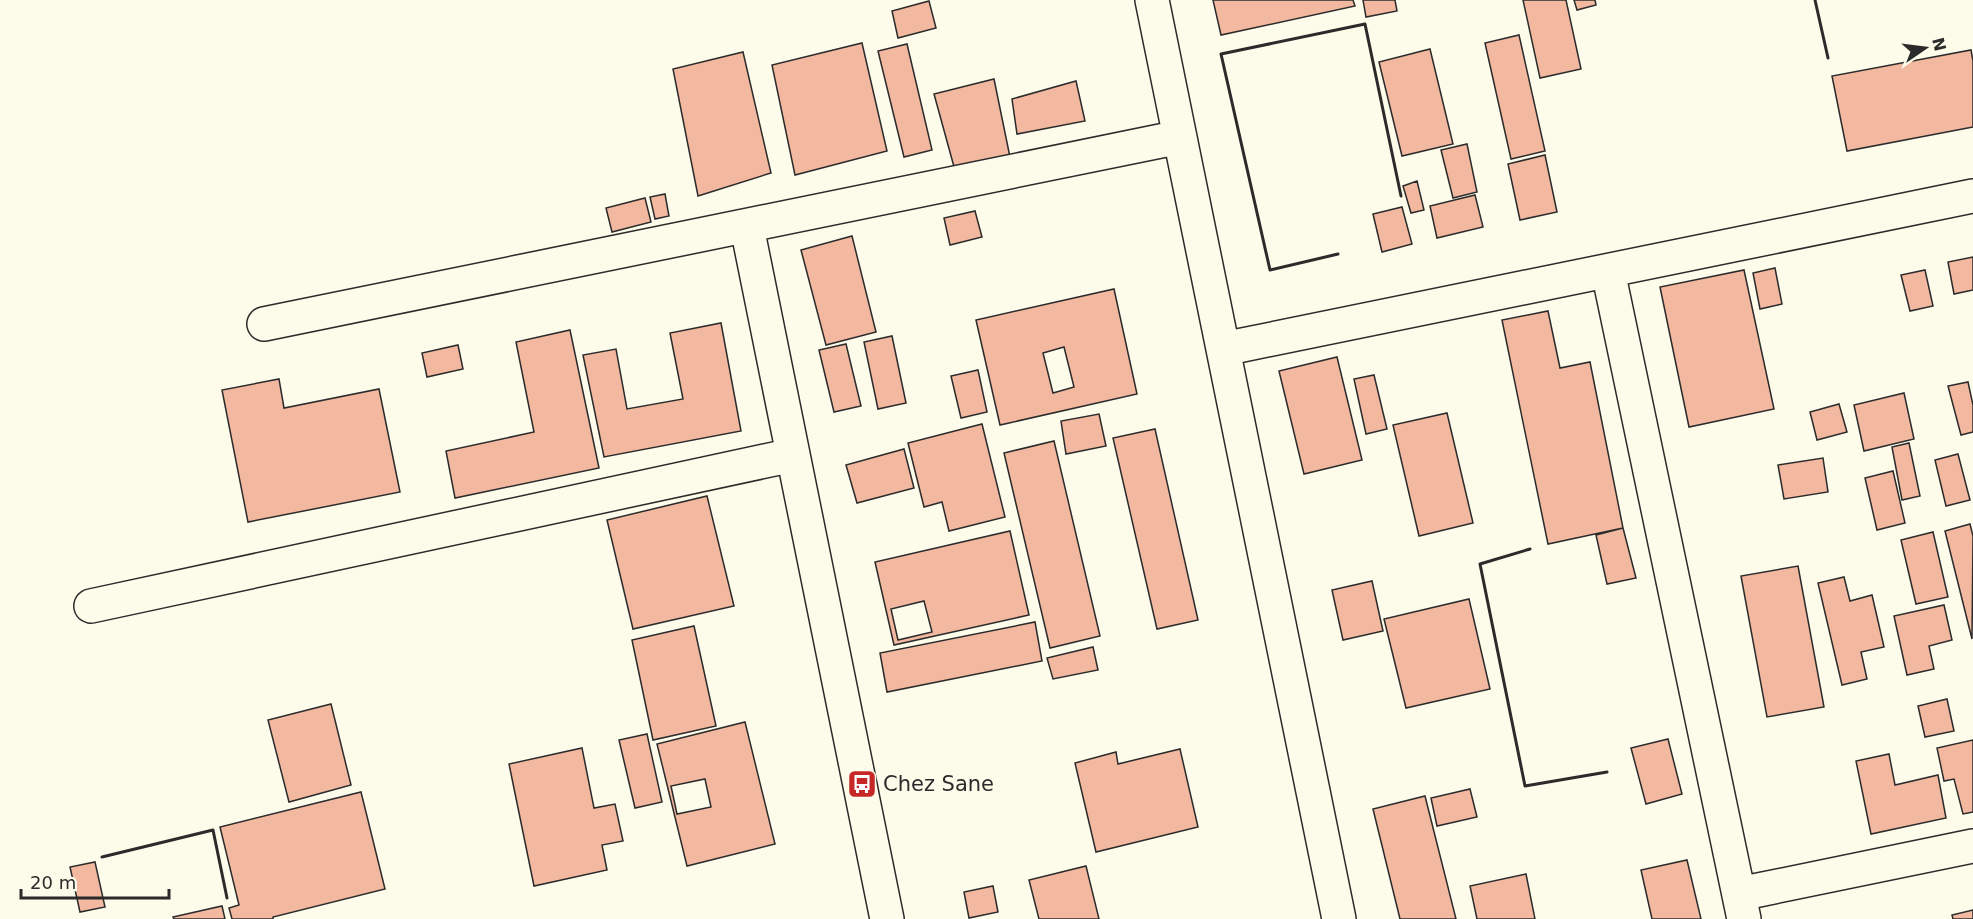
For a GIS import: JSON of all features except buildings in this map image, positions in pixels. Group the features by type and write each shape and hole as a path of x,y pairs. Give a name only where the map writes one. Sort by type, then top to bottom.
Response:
{"street":[{"path":"1152,0 1339,919"},
{"path":"264,324 1180,137"},
{"path":"1223,349 1973,196"},
{"path":"747,227 887,919"},
{"path":"1608,271 1742,906 1973,846"},
{"path":"90,606 793,455"}],"wall":[{"path":"1815,0 1828,58"},
{"path":"1338,254 1270,270 1221,54 1365,24 1401,196"},
{"path":"1530,549 1480,564 1525,786 1607,772"},
{"path":"102,857 213,830 227,898"}],"place":[{"name":"Chez Sane","path":"862,784"}]}
